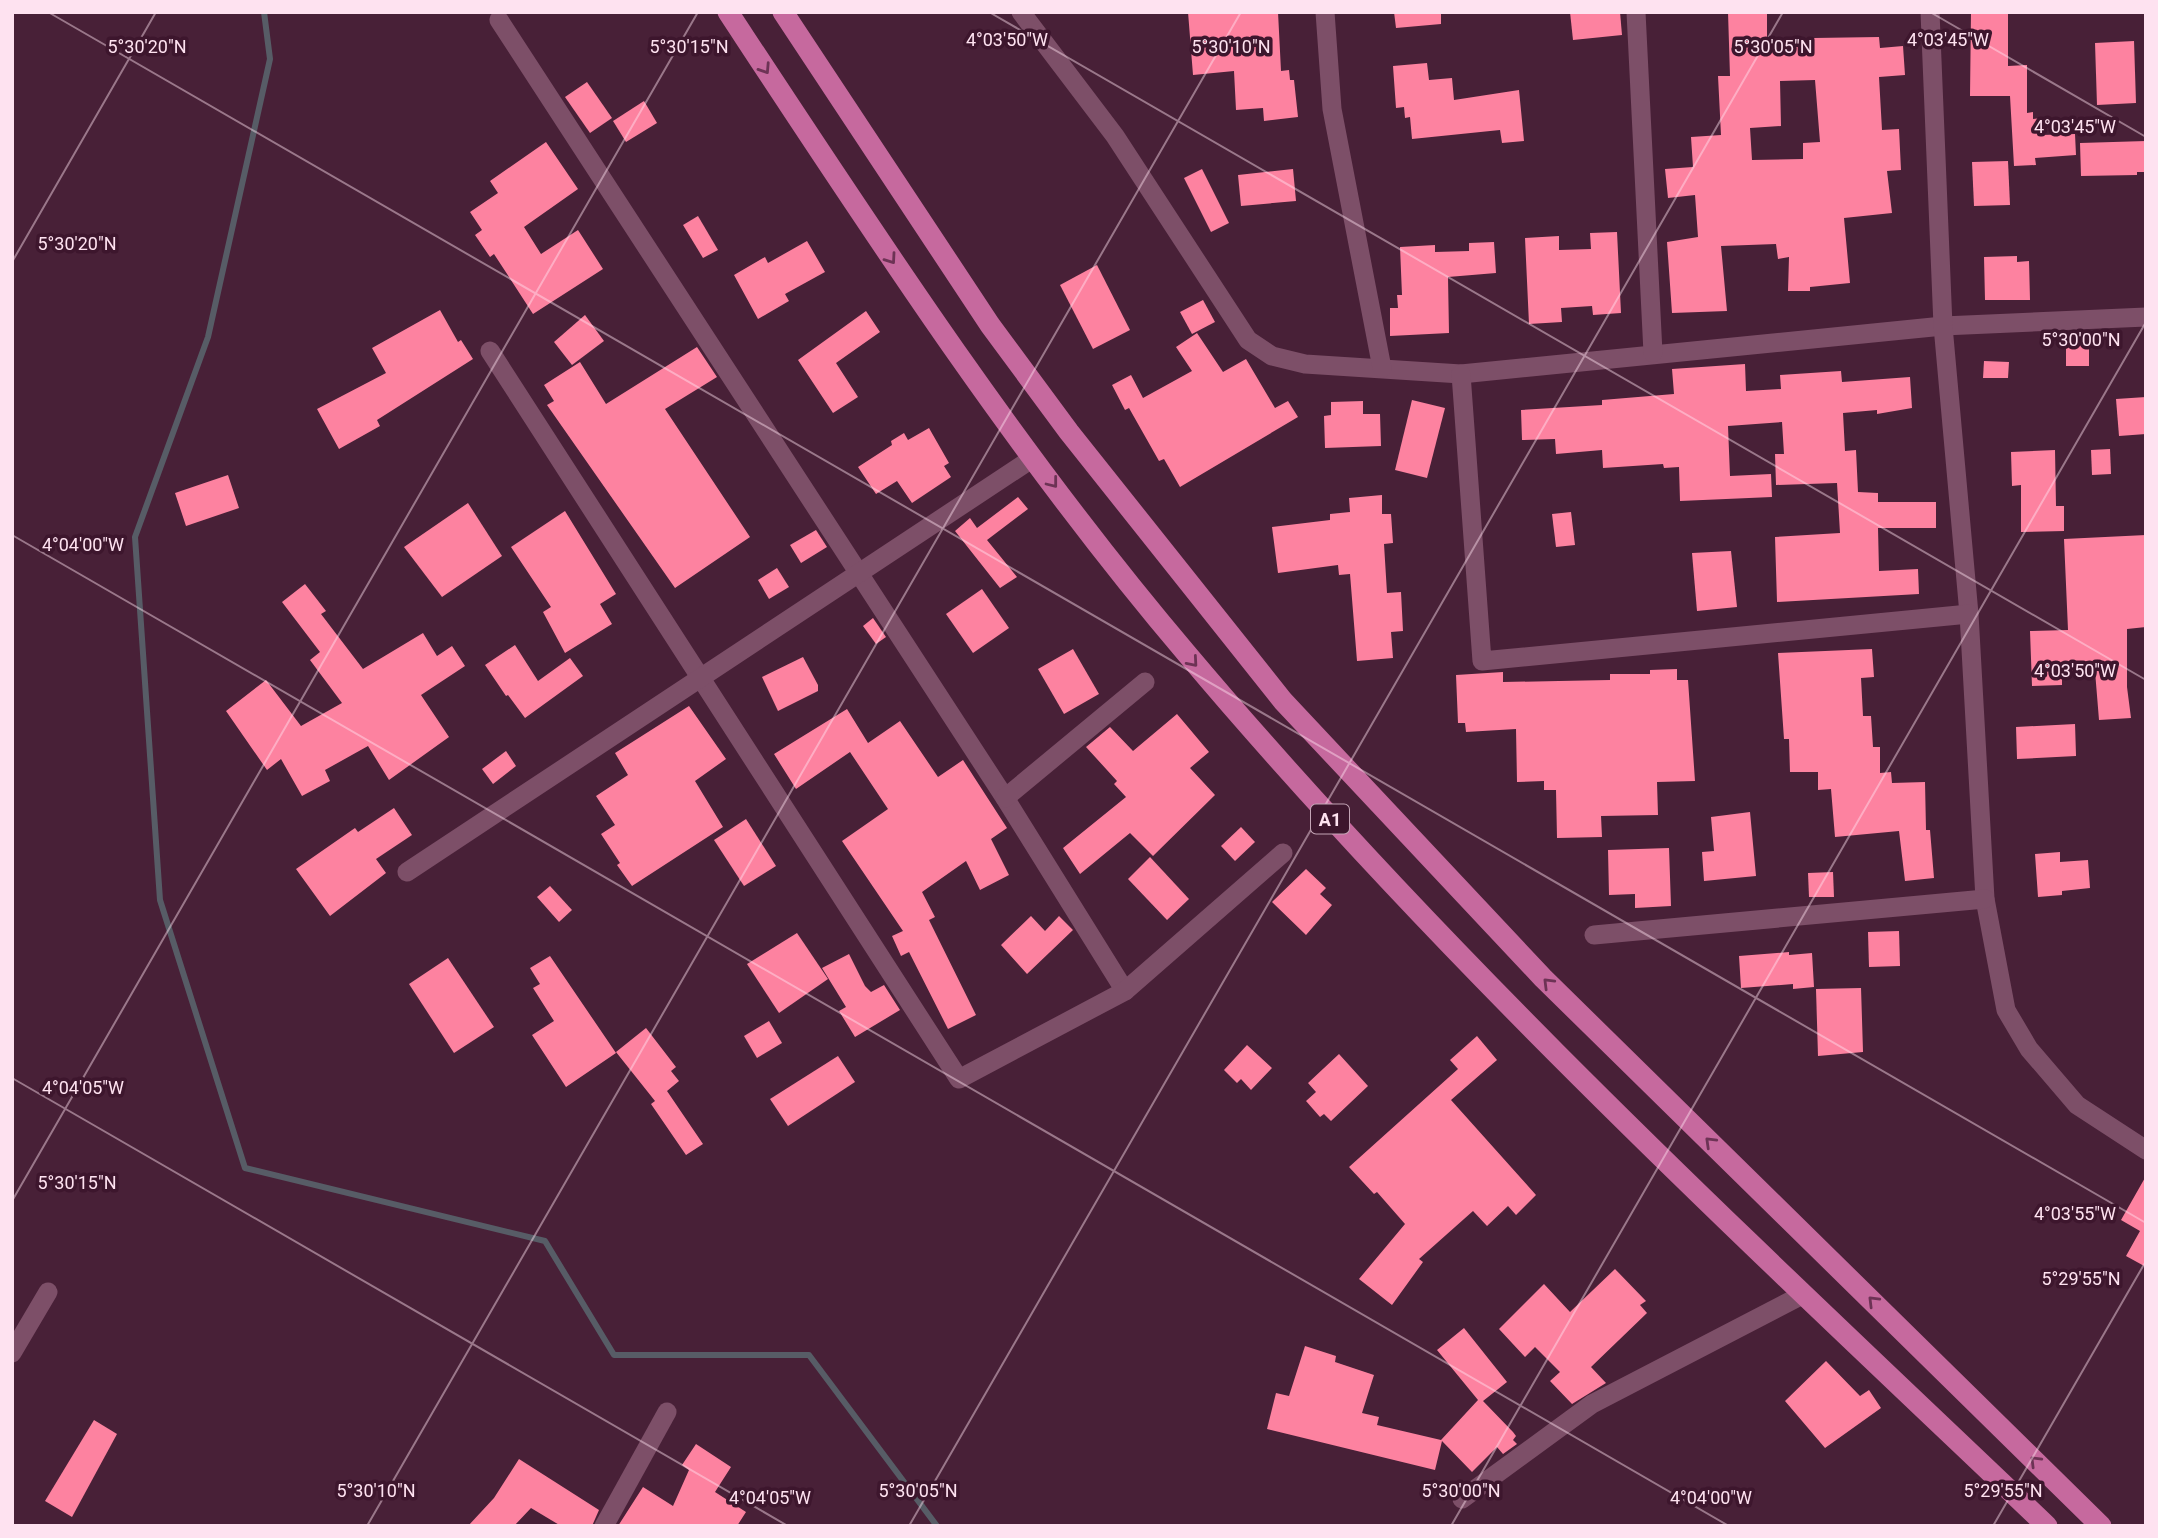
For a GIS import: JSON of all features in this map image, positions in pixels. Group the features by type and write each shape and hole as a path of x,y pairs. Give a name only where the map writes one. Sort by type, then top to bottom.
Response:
{"main road":[{"name":"A1","path":"728,12 880,243 1033,458 1183,650 1324,813 1534,1030 1804,1294 2047,1526"},
{"name":"A1","path":"783,12 990,325 1069,432 1283,701 1543,978 2101,1526"}],"street":[{"path":"1021,12 1115,136 1248,340 1272,356 1305,364 1461,374 1943,326 2146,317"},
{"path":"1325,12 1332,109 1382,368"},
{"path":"1636,12 1653,353"},
{"path":"1930,12 1943,326 1969,614 1985,898 2006,1010 2029,1049 2077,1105 2144,1146"},
{"path":"499,20 1005,798 1125,991"},
{"path":"489,351 959,1079 1125,991 1283,853"},
{"path":"1461,374 1482,661 1969,614"},
{"path":"407,872 1033,458"},
{"path":"1005,798 1145,682"},
{"path":"1594,935 1985,898"},
{"path":"12,1353 48,1293"},
{"path":"1462,1499 1592,1404 1804,1294"},
{"path":"604,1526 667,1412"}],"building":[{"path":"1188,12 1278,12 1281,71 1289,70 1290,80 1294,80 1298,117 1264,121 1263,108 1236,110 1234,71 1193,75"},
{"path":"1394,12 1441,12 1441,24 1396,28"},
{"path":"1570,12 1620,12 1622,35 1573,40"},
{"path":"1728,12 1767,12 1767,37 1771,37 1771,42 1879,37 1880,48 1903,46 1905,75 1879,77 1882,130 1899,129 1901,170 1887,171 1892,213 1844,218 1850,283 1810,287 1810,291 1788,291 1789,257 1778,259 1776,244 1721,246 1727,311 1672,313 1667,242 1698,237 1695,195 1668,198 1665,169 1693,167 1691,137 1721,135 1718,76 1730,76","holes":["1815,80 1820,142 1803,143 1803,159 1752,160 1750,128 1781,126 1780,81"]},
{"path":"1971,12 2008,12 2008,66 2027,65 2027,113 2033,112 2033,119 2042,118 2042,135 2075,134 2076,155 2035,158 2036,165 2014,166 2010,96 1970,96"},
{"path":"2134,41 2136,103 2097,105 2095,43"},
{"path":"1427,63 1429,80 1452,78 1454,100 1519,90 1524,141 1502,143 1500,130 1412,139 1410,117 1405,118 1404,107 1396,108 1393,66"},
{"path":"587,82 612,118 590,133 565,97"},
{"path":"644,101 657,123 626,142 613,121"},
{"path":"2146,141 2146,172 2137,172 2137,175 2081,176 2080,143"},
{"path":"546,142 578,189 524,227 541,254 578,230 603,269 533,314 494,254 490,257 475,235 482,230 470,212 498,193 490,181"},
{"path":"2008,161 2010,205 1974,206 1972,162"},
{"path":"1202,169 1229,223 1211,232 1184,178"},
{"path":"1293,169 1296,201 1241,206 1238,175"},
{"path":"698,216 718,250 703,258 683,225"},
{"path":"1617,232 1621,313 1593,315 1592,306 1561,308 1562,322 1529,324 1525,238 1559,236 1559,250 1591,249 1590,233"},
{"path":"807,241 825,272 785,294 789,301 758,319 734,275 765,257 768,263"},
{"path":"1494,242 1496,273 1448,277 1449,333 1390,336 1390,308 1398,308 1397,295 1402,295 1400,247 1435,245 1435,252 1469,251 1469,243"},
{"path":"2017,256 2017,262 2029,261 2030,300 1985,300 1984,257"},
{"path":"1097,265 1130,330 1093,349 1060,285"},
{"path":"1203,300 1215,322 1192,334 1180,312"},
{"path":"440,310 458,342 461,340 473,359 377,420 380,426 339,449 317,409 386,373 372,348"},
{"path":"866,311 880,332 836,363 858,397 833,413 798,360"},
{"path":"585,315 604,341 572,365 554,342"},
{"path":"1197,333 1223,372 1246,359 1275,408 1288,401 1298,417 1180,487 1164,459 1159,461 1129,408 1125,410 1112,385 1131,375 1143,398 1192,371 1176,347"},
{"path":"2089,345 2089,366 2066,366 2066,346"},
{"path":"697,347 717,377 665,409 750,537 675,588 547,405 554,401 544,385 580,362 606,404"},
{"path":"1984,361 2009,362 2008,378 1983,378"},
{"path":"1745,364 1746,391 1781,389 1780,375 1841,371 1842,382 1910,377 1912,408 1877,414 1877,410 1843,413 1845,451 1856,450 1858,492 1878,493 1878,502 1936,502 1936,528 1878,528 1879,571 1918,569 1919,594 1777,602 1775,537 1840,533 1837,483 1776,485 1775,454 1784,454 1782,422 1728,426 1730,476 1771,474 1772,497 1680,501 1679,467 1664,468 1663,464 1603,468 1602,450 1556,454 1555,439 1522,440 1521,410 1602,405 1602,400 1674,394 1672,369"},
{"path":"2146,397 2146,434 2119,436 2116,399"},
{"path":"1412,400 1445,408 1427,478 1395,470"},
{"path":"1363,401 1363,414 1380,414 1381,446 1325,448 1324,416 1331,415 1331,402"},
{"path":"929,428 949,463 944,466 951,477 912,503 897,481 876,494 858,467 892,445 891,441 904,433 908,440"},
{"path":"2110,449 2111,474 2092,475 2091,450"},
{"path":"2055,450 2056,506 2064,506 2064,531 2021,532 2021,485 2012,486 2011,452"},
{"path":"228,475 239,508 186,526 175,493"},
{"path":"1382,495 1382,514 1391,514 1393,543 1384,544 1387,593 1401,592 1403,631 1391,632 1393,658 1357,661 1350,574 1339,575 1338,565 1278,573 1272,527 1330,520 1330,514 1350,512 1349,498"},
{"path":"1018,497 1028,509 987,540 1017,577 1000,588 955,531 970,518 977,528"},
{"path":"468,503 502,556 442,597 404,547"},
{"path":"565,511 616,594 600,604 612,624 565,653 543,612 551,607 511,547"},
{"path":"1571,512 1575,545 1556,547 1552,514"},
{"path":"816,530 827,547 801,563 790,545"},
{"path":"2146,535 2146,627 2127,629 2127,687 2131,718 2099,720 2095,671 2062,673 2062,685 2032,686 2030,631 2068,630 2064,539"},
{"path":"1731,551 1737,607 1697,611 1692,553"},
{"path":"777,568 789,587 769,599 758,580"},
{"path":"305,584 326,611 321,614 363,669 423,633 437,656 452,646 465,666 421,695 449,737 389,780 368,746 325,770 330,781 302,796 281,759 267,770 226,711 266,680 301,726 342,703 310,660 320,652 282,602"},
{"path":"982,589 1009,628 973,653 946,614"},
{"path":"873,618 886,637 876,644 863,626"},
{"path":"515,645 538,681 570,658 583,676 525,718 485,665"},
{"path":"1073,649 1099,694 1064,714 1038,669"},
{"path":"1872,649 1874,677 1861,678 1863,716 1871,716 1873,747 1880,747 1880,773 1891,772 1892,783 1925,782 1926,830 1930,830 1934,878 1905,881 1899,831 1835,837 1831,789 1818,790 1818,772 1790,772 1789,739 1784,739 1778,653"},
{"path":"803,657 818,685 818,691 778,711 762,677"},
{"path":"1677,669 1677,680 1688,680 1695,781 1657,782 1658,815 1601,816 1602,837 1557,838 1556,790 1544,790 1544,781 1517,782 1516,729 1466,732 1465,723 1458,723 1456,675 1503,672 1503,682 1610,680 1610,674 1650,674 1650,670"},
{"path":"689,706 726,759 695,781 723,827 632,886 617,865 620,863 601,834 615,825 596,796 628,775 615,753"},
{"path":"847,709 868,743 900,721 938,777 963,760 1007,828 991,839 1009,875 980,890 966,861 922,892 935,917 929,920 976,1015 948,1029 909,952 901,956 892,936 903,931 842,841 888,809 850,752 796,789 774,754"},
{"path":"1177,714 1209,752 1190,768 1215,795 1153,856 1130,833 1080,874 1063,848 1126,797 1114,784 1117,781 1086,747 1110,727 1133,751"},
{"path":"2075,724 2076,756 2017,759 2016,727"},
{"path":"506,751 516,766 493,784 482,769"},
{"path":"394,808 412,835 376,859 386,873 330,916 296,869 355,828 358,832"},
{"path":"1750,812 1756,876 1704,881 1702,852 1714,851 1711,817"},
{"path":"746,819 776,866 744,886 714,840"},
{"path":"1241,827 1255,842 1235,861 1221,846"},
{"path":"1669,848 1671,906 1635,908 1635,894 1609,895 1608,850"},
{"path":"2060,852 2060,862 2088,860 2090,888 2062,891 2062,895 2038,897 2035,854"},
{"path":"1150,857 1189,899 1167,920 1128,879"},
{"path":"1306,869 1326,888 1320,894 1332,905 1306,935 1272,902"},
{"path":"1833,872 1834,897 1809,897 1808,873"},
{"path":"550,886 572,910 559,922 537,897"},
{"path":"1031,916 1045,931 1059,916 1073,930 1027,974 1001,945"},
{"path":"1899,931 1900,966 1869,967 1868,932"},
{"path":"797,933 828,979 779,1013 747,964"},
{"path":"1789,952 1789,955 1812,953 1814,987 1793,989 1793,984 1741,988 1739,956"},
{"path":"849,954 865,986 871,992 884,985 900,1010 855,1037 839,1011 846,1007 822,968"},
{"path":"550,956 616,1053 566,1087 532,1035 554,1021 533,988 540,984 530,968"},
{"path":"448,958 494,1027 454,1053 409,984"},
{"path":"1861,988 1863,1052 1818,1056 1816,989"},
{"path":"769,1021 782,1043 757,1058 744,1036"},
{"path":"646,1028 676,1067 671,1071 679,1081 667,1091 703,1144 686,1155 651,1104 655,1101 616,1052"},
{"path":"1477,1036 1497,1060 1451,1100 1536,1195 1516,1215 1508,1206 1487,1226 1473,1211 1419,1259 1423,1262 1392,1305 1359,1279 1405,1224 1377,1192 1374,1194 1349,1167 1458,1069 1450,1060"},
{"path":"1247,1045 1272,1068 1251,1090 1241,1079 1237,1083 1224,1070"},
{"path":"1339,1054 1368,1086 1331,1121 1324,1114 1320,1117 1306,1101 1316,1092 1308,1083"},
{"path":"838,1056 855,1082 788,1126 770,1099"},
{"path":"2146,1176 2146,1267 2126,1256 2140,1231 2121,1220"},
{"path":"1615,1269 1646,1301 1640,1305 1647,1313 1591,1367 1606,1383 1572,1404 1550,1381 1560,1372 1535,1347 1525,1357 1499,1329 1544,1284 1570,1312"},
{"path":"1464,1328 1507,1382 1483,1401 1513,1432 1516,1436 1513,1440 1517,1444 1503,1454 1497,1447 1472,1472 1442,1441 1435,1470 1267,1429 1276,1393 1289,1396 1305,1346 1336,1356 1335,1362 1374,1375 1362,1413 1379,1417 1377,1425 1441,1440 1478,1400 1437,1350"},
{"path":"1826,1361 1860,1396 1869,1390 1881,1408 1825,1448 1785,1401"},
{"path":"94,1420 117,1434 72,1517 45,1501"},
{"path":"696,1444 731,1467 715,1492 746,1512 737,1526 618,1526 643,1487 673,1506 689,1470 682,1465"},
{"path":"519,1459 599,1510 592,1526 561,1526 531,1508 514,1526 468,1526 494,1498"}],"waterway":[{"path":"264,12 270,59 208,337 135,537 160,900 245,1168 545,1241 614,1355 809,1355 937,1526"}]}
